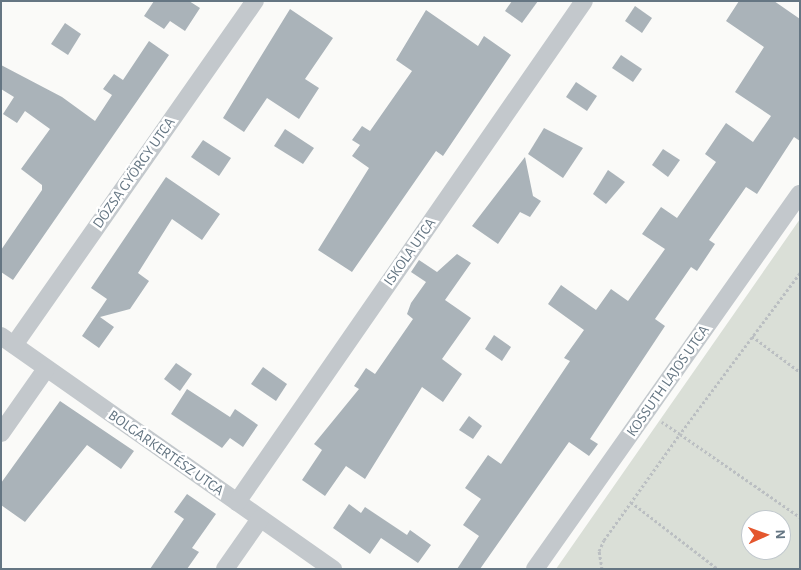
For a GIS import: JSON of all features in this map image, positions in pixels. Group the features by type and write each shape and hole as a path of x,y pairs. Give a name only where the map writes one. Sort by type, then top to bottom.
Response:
{"street":[{"name":"DÓZSA GYÖRGY UTCA","path":"8,340 255,1"},
{"name":"ISKOLA UTCA","path":"236,502 584,1"},
{"name":"KOSSUTH LAJOS UTCA","path":"535,569 800,194"},
{"name":"BOLGÁRKERTÉSZ UTCA","path":"8,340 46,369 333,569"},
{"path":"1,433 46,369"},
{"path":"225,569 260,519"}],"path":[{"path":"602,569 599,551 631,502 800,273"},
{"path":"752,336 800,372"},
{"path":"662,422 800,517"},
{"path":"631,502 718,569"}],"shaded area":[{"path":"800,219 800,569 556,569"}],"building":[{"path":"154,1 189,1 200,8 185,31 170,21 164,29 144,16"},
{"path":"512,1 538,1 522,23 505,11"},
{"path":"739,1 774,1 800,19 800,141 794,137 757,194 746,187 709,240 715,244 697,271 691,267 655,319 665,326 590,439 598,444 589,456 569,442 480,569 457,569 479,536 463,525 481,499 465,488 488,455 501,464 570,361 564,358 584,330 548,304 561,285 596,310 611,289 628,301 665,249 642,234 661,207 677,218 716,162 705,154 726,123 753,142 771,116 735,92 764,47 726,21"},
{"path":"635,6 652,18 642,33 625,21"},
{"path":"290,9 333,38 305,79 319,88 299,119 267,98 244,132 223,118"},
{"path":"426,10 478,46 484,36 511,55 443,156 436,151 352,272 318,250 369,168 352,156 360,145 352,140 362,126 370,131 412,71 396,60"},
{"path":"65,23 81,34 68,55 51,44"},
{"path":"149,41 169,55 13,280 1,272 1,250 42,190 42,185 21,169 50,129 25,111 17,123 3,114 14,97 1,89 1,65 62,97 95,121 112,95 103,89 114,74 123,80"},
{"path":"621,55 642,69 633,82 612,68"},
{"path":"576,82 597,96 587,111 566,97"},
{"path":"544,128 583,148 563,178 528,154"},
{"path":"285,129 314,148 303,164 274,146"},
{"path":"203,140 231,158 219,176 191,157"},
{"path":"663,149 680,160 668,177 652,165"},
{"path":"525,157 533,196 541,201 530,217 520,212 498,244 472,226"},
{"path":"608,170 625,182 606,204 593,194"},
{"path":"166,177 220,214 202,240 172,219 138,273 149,281 130,309 100,317 114,327 99,348 82,336 107,299 91,288"},
{"path":"457,254 471,263 445,300 471,318 442,359 462,374 443,402 422,387 365,479 346,466 325,496 302,480 322,450 314,444 359,389 354,386 366,368 375,374 413,319 407,314 411,303 426,282 411,272 419,260 437,272"},
{"path":"494,335 511,347 502,361 485,349"},
{"path":"176,363 192,374 180,391 164,379"},
{"path":"263,367 287,384 276,401 251,384"},
{"path":"187,389 230,417 235,409 258,425 243,447 230,438 222,448 171,414"},
{"path":"60,401 134,451 121,469 87,445 25,522 1,505 1,483"},
{"path":"469,416 482,426 473,439 459,430"},
{"path":"187,494 216,514 192,548 199,552 187,569 150,569 184,519 174,512"},
{"path":"349,504 361,513 365,507 407,535 410,530 431,545 418,563 381,538 370,554 333,528"}]}
